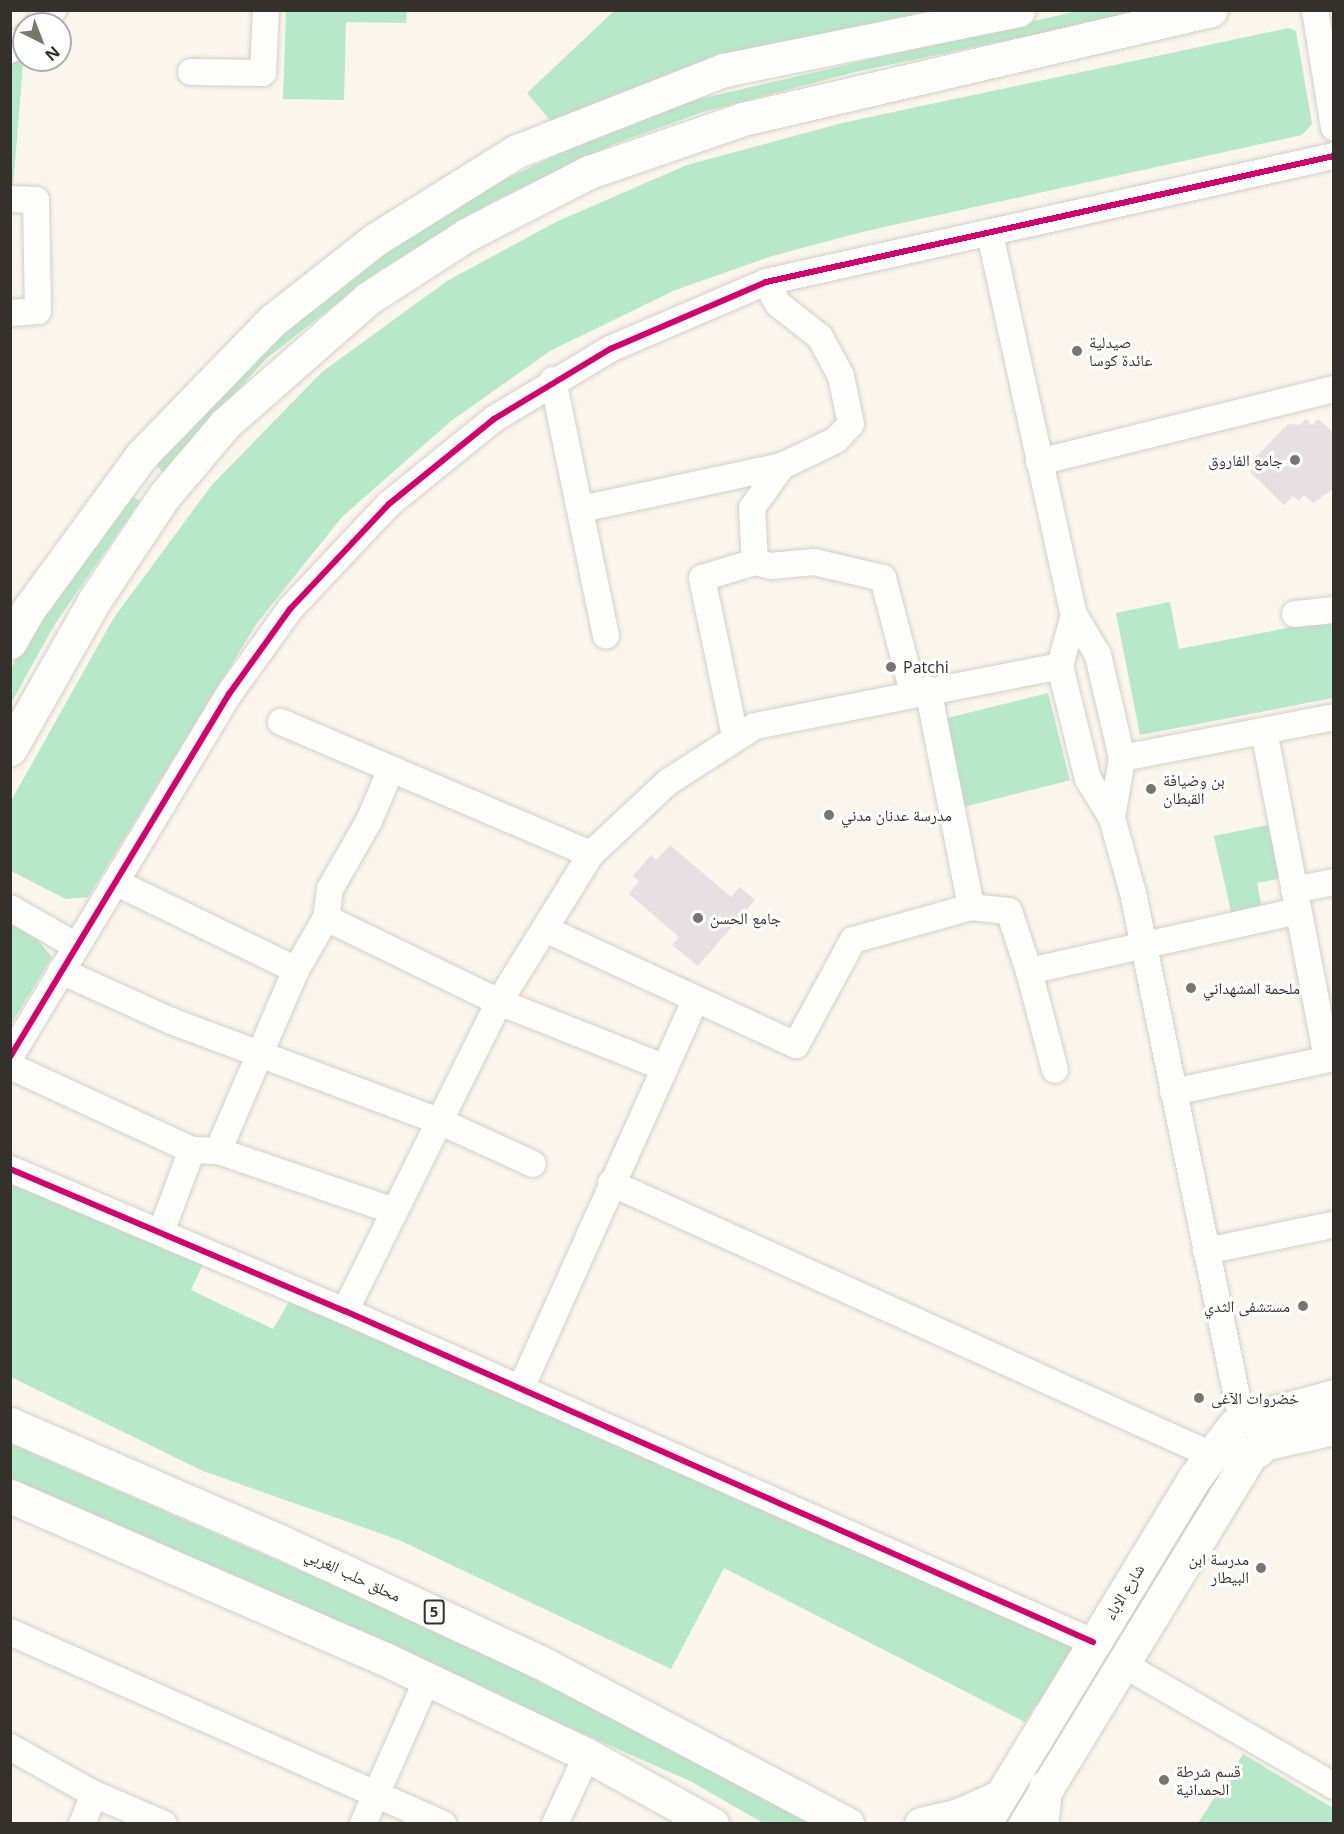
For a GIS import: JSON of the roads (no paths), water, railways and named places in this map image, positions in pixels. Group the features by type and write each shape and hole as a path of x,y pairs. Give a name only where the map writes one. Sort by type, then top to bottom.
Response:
{"main road":[{"path":"10,642 29,609 130,471 273,320 376,239 517,151 724,70 1017,10"},
{"path":"10,748 94,601 164,496 226,423 367,299 468,234 589,172 743,119 1210,10"},
{"path":"130,471 164,496"},
{"path":"1247,1433 1315,1421 1334,1396"},
{"name":"محلق حلب الغربي","path":"10,1424 277,1540 542,1663 849,1822"},
{"name":"شارع الاباء","path":"992,1810 1201,1467 1247,1433"},
{"name":"شارع الاباء","path":"1025,1824 1221,1495 1247,1433"},
{"path":"1201,1467 1215,1482 1221,1495"},
{"path":"13,1502 385,1659 426,1682 587,1755 712,1824"},
{"path":"1039,1732 1069,1748"},
{"path":"1041,1824 1046,1786"},
{"path":"921,1824 992,1810"}],"street":[{"path":"191,72 263,74 266,10"},
{"path":"1315,10 1334,127"},
{"path":"10,1057 229,694 290,609 389,504 494,419 553,381 678,316 766,282 1334,156"},
{"path":"10,199 36,200 38,311 10,313"},
{"path":"990,234 1074,615 1098,655 1122,758 1112,818"},
{"path":"581,509 782,466 836,440 851,424 841,376 820,337 778,304 766,282"},
{"path":"553,381 606,636"},
{"path":"1039,462 1334,389"},
{"path":"755,562 752,508 782,466"},
{"path":"735,736 702,578 755,562 771,566 814,562 883,578 921,690 971,908"},
{"path":"1295,614 1334,610"},
{"path":"1074,615 1060,666 1088,779 1112,818 1143,948 1206,1251 1247,1433"},
{"path":"345,1311 499,1002 547,930 591,854 668,782 735,736 755,726 921,690 1060,666"},
{"path":"1122,758 1334,717"},
{"path":"281,722 591,854"},
{"path":"1173,1092 1330,1058 1296,900 1264,731"},
{"path":"218,1151 262,1055 296,970 326,918 330,889 369,821 391,769"},
{"path":"115,882 296,970"},
{"path":"1029,971 1143,948 1296,900 1334,882"},
{"path":"10,908 76,946"},
{"path":"547,930 796,1045 853,940 971,908 1009,911 1029,971 1055,1070"},
{"path":"326,918 499,1002 663,1067"},
{"path":"61,971 262,1055 439,1121 533,1164"},
{"path":"521,1388 695,1000"},
{"path":"10,1066 192,1150 218,1151 394,1211"},
{"path":"161,1232 192,1150"},
{"path":"10,1169 345,1311 1093,1642"},
{"path":"611,1183 1201,1467"},
{"path":"1206,1251 1331,1225"},
{"path":"10,1632 443,1824"},
{"path":"1120,1663 1334,1786"},
{"path":"363,1824 426,1682"},
{"path":"10,1747 93,1794 164,1824"},
{"path":"555,1824 587,1755"},
{"path":"82,1824 93,1794"}],"place":[{"name":"صيدلية عائدة كوسا","path":"1077,351"},
{"name":"جامع الفاروق","path":"1295,460"},
{"name":"Patchi","path":"891,667"},
{"name":"بن وضيافة القبطان","path":"1151,789"},
{"name":"مدرسة عدنان مدني","path":"829,815"},
{"name":"جامع الحسن","path":"698,918"},
{"name":"ملحمة المشهداني","path":"1191,988"},
{"name":"مستشفى الثدي","path":"1303,1306"},
{"name":"خضروات الآغى","path":"1199,1398"},
{"name":"مدرسة ابن البيطار","path":"1261,1568"},
{"name":"قسم شرطة الحمدانية","path":"1164,1780"}]}
